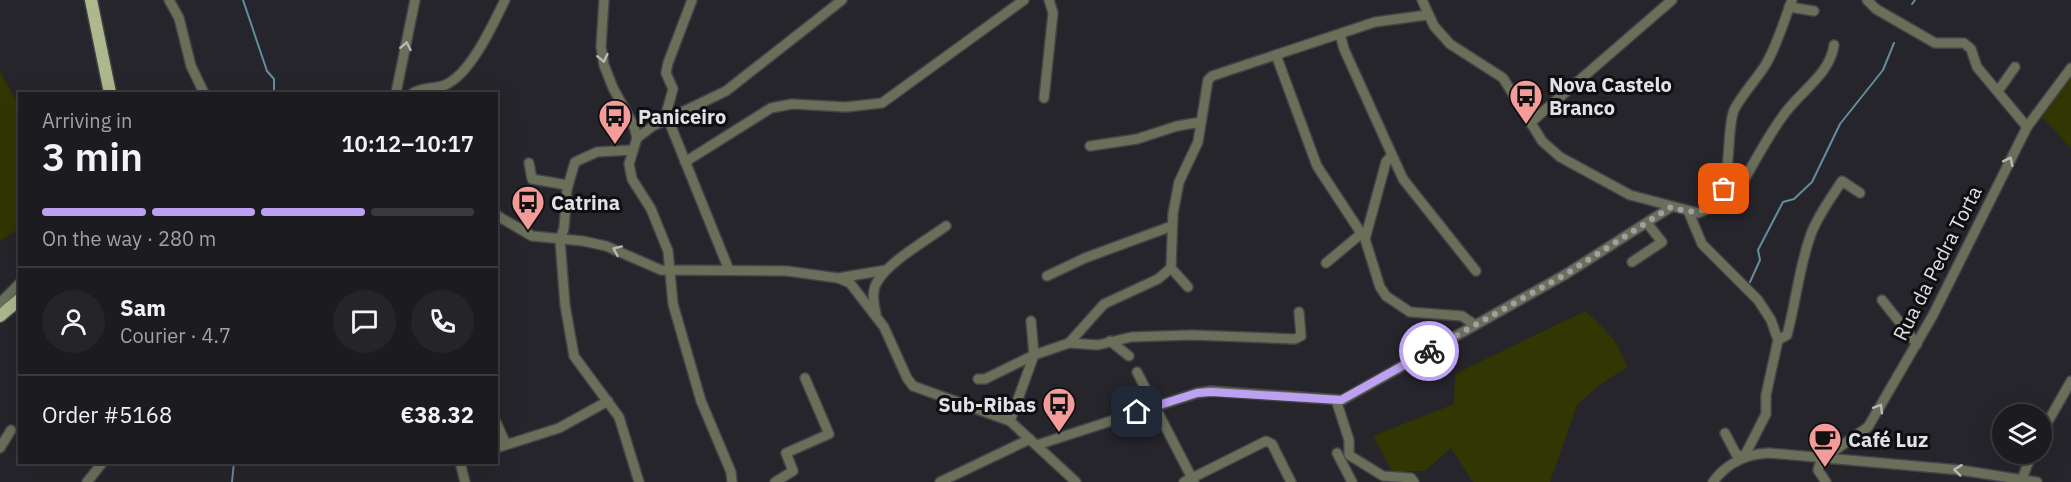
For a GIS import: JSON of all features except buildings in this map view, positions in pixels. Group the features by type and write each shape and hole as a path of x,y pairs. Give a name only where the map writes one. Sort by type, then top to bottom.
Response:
{"main road":[{"path":"91,0 110,92"},
{"path":"0,316 18,301"}],"street":[{"path":"170,0 179,18 191,66 204,92"},
{"path":"396,92 415,0"},
{"path":"426,91 446,84 468,64 487,38 505,0"},
{"path":"604,0 601,47 604,65 613,88 634,126 637,138"},
{"path":"692,0 666,73 674,88 666,114 729,270"},
{"path":"732,482 731,472 701,401 673,304 668,251 657,222 632,179 629,164 632,150 637,138 668,119 726,91 842,0"},
{"path":"686,162 771,108 792,104 865,107 882,103 1024,0"},
{"path":"1044,98 1053,13 1049,0"},
{"path":"1422,0 1428,15 1450,44 1503,78 1542,141 1560,157 1589,175 1630,195 1689,213 1708,210 1724,189 1733,109 1768,61 1790,3 1814,11"},
{"path":"1530,123 1672,0"},
{"path":"1868,0 1876,9 1935,43 1964,43 1971,49 1977,67 2027,127"},
{"path":"1188,287 1171,268 1172,226 1179,182 1198,142 1208,80 1212,76 1375,22 1428,15"},
{"path":"1340,34 1391,156 1403,179 1476,271"},
{"path":"1724,189 1734,189 1743,182 1786,111 1826,68 1832,58 1834,45"},
{"path":"1276,55 1317,166 1364,236 1386,296 1410,312 1462,316 1475,325"},
{"path":"1998,91 2015,67"},
{"name":"Rua da Pedra Torta","path":"1821,460 1868,427 1917,344 2027,127 2071,68"},
{"path":"1090,146 1137,139 1177,126 1201,122"},
{"path":"632,150 597,152 574,162 567,185 564,228 560,240 565,304 574,356 619,417 639,482"},
{"path":"1326,263 1364,236 1386,162 1391,156"},
{"path":"530,163 532,179 567,185"},
{"path":"1778,340 1787,335 1798,279 1812,233 1826,205 1842,182 1860,193"},
{"path":"940,482 1034,442 1197,393 1341,400 1566,274 1671,207"},
{"path":"1689,213 1702,244 1758,300 1771,320 1778,340 1766,395 1766,414 1744,457"},
{"path":"499,219 532,236 583,241 606,246 661,270 787,271 838,278 850,283 884,327 907,378 913,386 1010,421 1076,482"},
{"path":"1632,262 1662,242 1647,223"},
{"path":"876,316 873,293 876,282 886,270 946,226"},
{"path":"1047,276 1085,258 1172,226"},
{"path":"1069,343 1104,304 1158,279 1171,268"},
{"path":"838,278 886,270"},
{"path":"0,303 18,285"},
{"path":"1882,300 1917,344"},
{"path":"978,379 1069,343 1098,345 1131,337 1192,335 1295,339 1301,336 1299,312"},
{"path":"1010,421 1034,355 1032,321"},
{"path":"1110,341 1129,356"},
{"path":"1137,372 1156,406 1190,481 1266,441 1272,444 1291,482"},
{"path":"775,482 793,471 786,453 829,434 805,378"},
{"path":"2052,414 2071,381"},
{"path":"1336,400 1349,440 1349,455 1383,476 1411,478 1414,482"},
{"path":"498,447 559,428 608,401"},
{"path":"498,426 506,444"},
{"path":"0,448 11,430"},
{"path":"1725,433 1736,454 1744,457"},
{"path":"1337,453 1352,482"},
{"path":"1713,482 1720,473 1744,457 1769,453 1821,460 1879,462 2037,482"},
{"path":"1821,460 1818,470 1826,482"},
{"path":"87,482 101,464"},
{"path":"460,464 465,482"},
{"path":"2022,479 2028,464"}],"green space":[{"path":"0,71 18,104 18,230 0,241"},
{"path":"2071,77 2071,148 2042,117"},
{"path":"1585,311 1610,336 1620,350 1627,367 1598,386 1577,405 1550,482 1473,482 1451,448 1425,471 1392,471 1373,436 1454,404 1455,374"}],"waterway":[{"path":"243,0 267,71 274,79 274,92"},
{"path":"1912,4 1915,0"},
{"path":"1750,282 1760,260 1758,250 1783,202 1794,199 1812,182 1840,124 1883,70 1894,43"},
{"path":"232,482 234,464"}],"way so far":[{"path":"1429,351 1566,274 1671,207 1689,213 1708,210 1719,200 1724,189"}],"place":[{"name":"Nova Castelo Branco","path":"1526,125"},
{"name":"Paniceiro","path":"615,145"},
{"name":"Catrina","path":"528,231"},
{"name":"Sub-Ribas","path":"1059,433"},
{"name":"Café Luz","path":"1825,468"}],"route":[{"path":"1137,412 1197,393 1211,392 1341,400 1429,351"}]}
